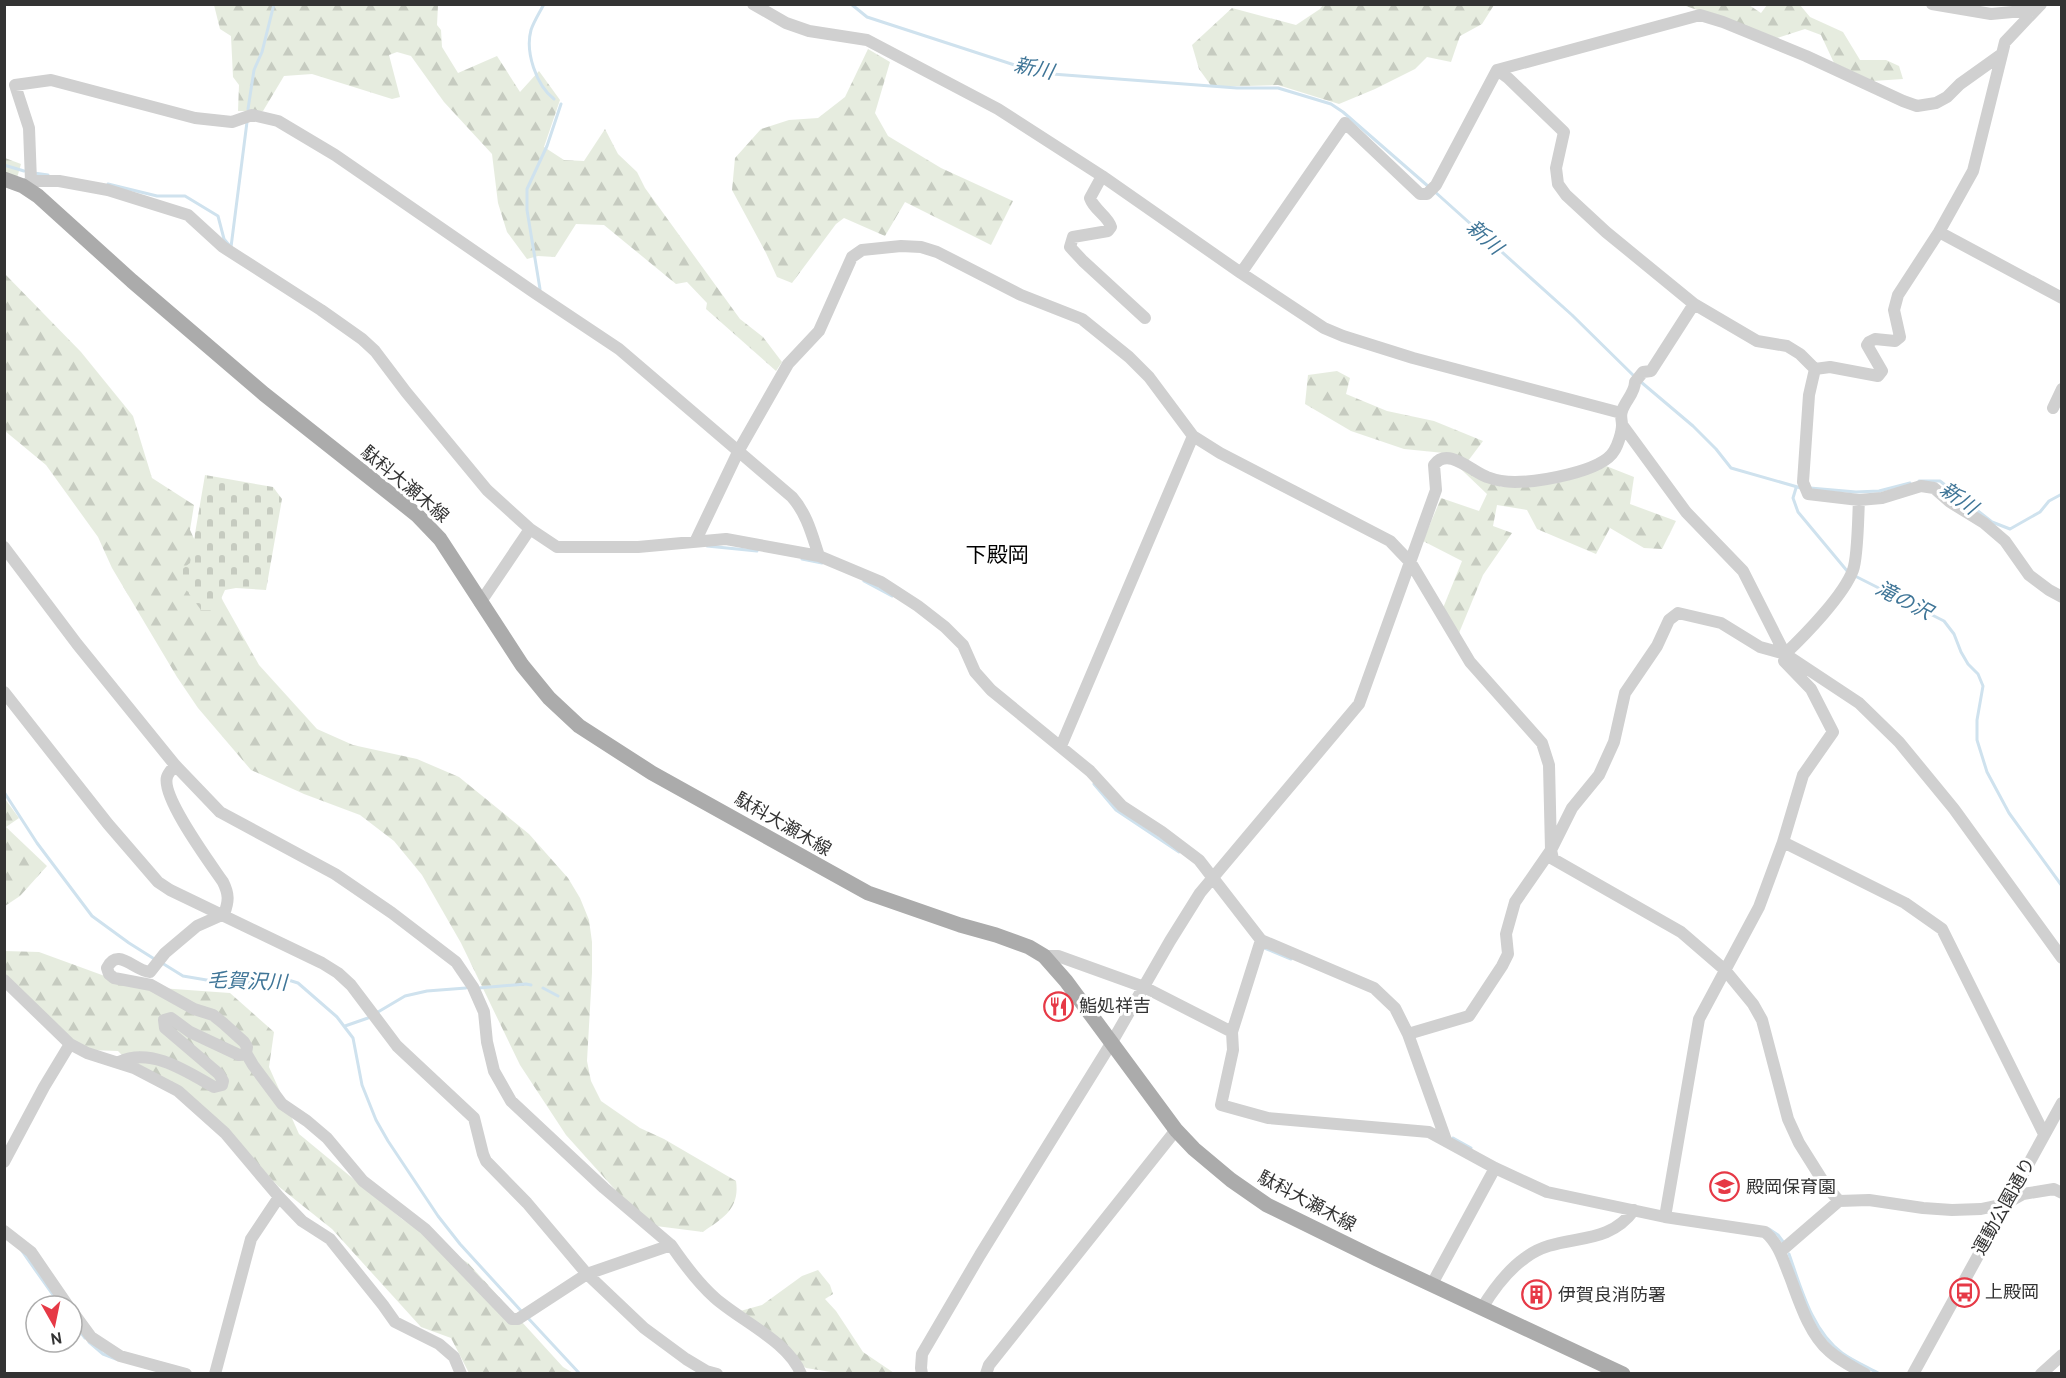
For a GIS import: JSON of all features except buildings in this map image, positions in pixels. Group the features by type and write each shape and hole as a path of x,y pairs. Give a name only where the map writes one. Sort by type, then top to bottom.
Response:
{"main road":[{"name":"駄科大瀬木線","path":"4,179 27,183 38,196 132,281 264,394 417,515 440,539 522,665 549,698 579,726 652,773 868,893 960,925 996,934 1029,947 1044,956 1066,981 1176,1130 1194,1149 1254,1198 1293,1219 1623,1374"}],"street":[{"path":"753,4 786,23 809,31 867,40 998,109 1102,176 1324,328 1413,358 1622,419 1686,512 1743,571 1785,654 1784,661 1812,689 1833,732 1803,775 1783,842 1759,907 1699,1019 1665,1217"},
{"path":"1932,4 1991,14 2038,7"},
{"path":"1815,369 1830,367 1878,376 1882,370 1867,345 1875,339 1895,341 1900,337 1894,310 1898,295 1939,232 1973,171 2005,42 2038,7"},
{"path":"1241,273 1345,123 1420,194 1432,190 1497,70 1700,15 1785,47 1917,106 1936,103 1947,97 1960,84 2002,54"},
{"path":"1497,70 1564,132 1556,168 1558,184 1566,195 1606,232 1694,304 1757,341 1787,346 1800,354 1815,369"},
{"path":"819,556 800,506 739,450 619,349 335,155 278,121 252,116 232,122 195,118 51,81 15,85 29,128 27,183 59,181 108,190 188,214 223,247 363,339 487,490 530,529 557,547 638,547 726,539 819,556 881,582 945,627 963,645 975,672 991,690 1090,771 1122,806 1199,860 1260,944 1374,988 1395,1008 1408,1034 1446,1140"},
{"path":"1102,176 1090,198 1092,205 1110,223 1111,227 1108,231 1073,237 1070,247 1145,318"},
{"path":"1939,232 2061,298"},
{"path":"696,540 739,450 788,364 819,331 852,257 862,250 901,246 921,247 937,252 1021,296 1082,319 1130,357 1149,376 1193,436 1220,453 1390,541 1411,563 1470,662 1542,743 1549,765 1551,850 1554,859 1681,932 1725,970 1753,1004 1762,1020 1788,1119 1799,1143 1839,1202"},
{"path":"922,1374 922,1354 1200,893 1359,704 1436,490 1434,465 1438,460 1445,458 1456,460 1486,477 1513,482 1565,476 1595,466 1613,454 1622,419 1638,378 1643,372 1651,371 1694,304"},
{"path":"1815,369 1809,394 1806,489 1859,500 1882,498 1921,486 1934,488 1950,502 1984,523 2005,541 2029,574 2061,597"},
{"path":"2053,408 2061,389"},
{"path":"1061,746 1193,436"},
{"path":"1785,654 1818,619 1851,574 1859,500"},
{"path":"480,603 530,529"},
{"path":"4,547 77,644 175,765 220,812 335,874 392,913 456,962 473,987 484,1012 487,1042 494,1071 511,1101 604,1188 671,1245 690,1272 713,1296 786,1350 798,1365 801,1374"},
{"path":"1408,1034 1469,1016 1508,954 1506,934 1515,902 1551,850 1572,808 1599,775 1614,742 1625,693 1657,646 1669,620 1678,613 1721,623 1760,647 1785,654 1859,703 1899,742 1954,809 2061,958"},
{"path":"4,692 108,824 158,882 170,890 322,963 351,985 397,1046 474,1118 486,1161 527,1203 587,1274 644,1328 686,1359 706,1371 717,1374"},
{"path":"175,765 167,778 174,806 228,894 228,904 224,914 197,926 150,972 144,971 125,959 117,958 110,961 107,968 109,974 114,978 151,985 194,1009 213,1015 244,1042 247,1047 246,1053 272,1093 282,1104 327,1138 351,1169 425,1229 512,1319 524,1314 587,1274 671,1245"},
{"path":"1783,842 1905,903 1942,929 2044,1134"},
{"path":"1260,944 1232,1032 1233,1050 1221,1105 1268,1118 1429,1132 1495,1168 1547,1192 1665,1217 1765,1232 1774,1240 1805,1317 1827,1350 1865,1374"},
{"path":"1044,956 1058,956 1144,987 1232,1032"},
{"path":"4,980 70,1044 87,1053 134,1068 178,1091 225,1132 302,1221 330,1239 384,1305 395,1322 439,1344 454,1357 461,1374"},
{"path":"119,1062 129,1057 170,1062 214,1087 222,1085 223,1081 219,1074 165,1028 166,1018 171,1018 190,1032 239,1055 246,1053"},
{"path":"4,1162 70,1044"},
{"name":"運動公園通り","path":"1913,1374 2061,1103"},
{"path":"986,1374 989,1365 1176,1130"},
{"path":"1432,1284 1495,1168"},
{"path":"1780,1252 1839,1202 1885,1201 1923,1208 1981,1209 2005,1204 2023,1194 2054,1189 2061,1192"},
{"path":"215,1374 251,1239 279,1197"},
{"path":"1482,1308 1508,1274 1526,1257 1561,1242 1607,1233 1625,1223 1634,1210"},
{"path":"4,1231 31,1252 60,1294"},
{"path":"84,1327 91,1336 120,1356 186,1374"},
{"path":"2041,1374 2061,1355"}],"green space":[{"path":"214,5 438,5 437,25 441,30 442,47 458,73 497,56 520,92 539,71 560,100 544,147 564,160 584,161 605,129 618,154 637,172 645,188 740,319 763,337 782,362 776,371 706,309 707,303 687,282 676,284 604,225 576,224 555,257 538,256 527,259 507,232 498,203 492,154 444,102 411,56 397,52 389,55 400,97 392,99 312,74 284,76 263,111 238,111 239,85 233,77 231,36 220,29"},
{"path":"1323,5 1494,5 1482,24 1460,36 1451,62 1427,57 1415,69 1339,104 1278,85 1212,87 1199,69 1192,45 1232,8 1296,25"},
{"path":"1683,5 1749,5 1761,13 1767,5 1800,5 1810,17 1843,32 1860,60 1886,60 1899,66 1903,79 1873,81 1834,63 1821,35 1805,29 1777,38"},
{"path":"868,49 890,62 875,113 888,136 941,168 1013,201 991,245 905,202 885,236 844,218 836,224 792,283 777,277 732,190 735,158 761,129 789,120 818,118 845,97"},
{"path":"5,158 21,164 17,178 5,174"},
{"path":"4,273 81,352 133,416 152,478 194,505 190,530 223,601 259,665 317,729 353,745 417,759 459,777 529,834 568,878 589,920 592,942 587,1061 591,1081 601,1101 640,1128 664,1139 736,1181 737,1191 733,1206 717,1222 703,1232 656,1226 619,1194 566,1135 520,1065 461,943 422,875 394,841 360,815 304,794 251,770 198,708 112,568 98,537 46,465 5,431"},
{"path":"1337,371 1350,378 1346,394 1387,411 1434,421 1483,441 1468,461 1501,487 1557,483 1606,466 1634,477 1630,504 1676,521 1662,549 1644,548 1610,528 1596,554 1537,529 1527,510 1497,505 1493,526 1512,533 1483,575 1459,633 1443,608 1462,561 1423,541 1441,498 1479,511 1487,494 1444,453 1404,449 1351,431 1305,404 1308,375"},
{"path":"205,475 273,487 282,499 266,590 236,588 225,590 216,610 201,610 181,583 181,570 190,563"},
{"path":"5,799 19,818 6,827 47,866 20,896 5,906"},
{"path":"4,951 39,952 132,986 230,993 274,1032 269,1067 299,1134 402,1219 468,1263 563,1367 573,1373 469,1373 451,1338 421,1327 332,1229 278,1186 210,1113 134,1068 118,1051 90,1050 45,1025 5,987"},
{"path":"818,1270 830,1285 833,1294 825,1299 836,1311 863,1352 894,1373 837,1373 806,1368 733,1313 762,1305 802,1276"}],"waterway":[{"path":"248,109 254,70 262,52 274,4"},
{"path":"544,4 531,30 531,58 537,77 554,99"},
{"name":"新川","path":"851,4 867,17 1039,73 1237,88 1278,88 1331,104 1429,187"},
{"path":"540,289 527,210 527,189 547,146 561,104"},
{"path":"231,247 247,122"},
{"path":"4,165 24,171"},
{"path":"34,173 48,175"},
{"path":"108,184 157,196 185,196 218,216 224,239 229,245"},
{"name":"新川","path":"1434,191 1572,315 1636,378"},
{"name":"新川","path":"1641,382 1693,426 1731,468 1801,488"},
{"name":"新川","path":"1919,481 1940,481 1992,522 2010,529 2040,512 2049,501 2062,494"},
{"name":"新川","path":"1810,488 1856,492 1879,491 1910,483"},
{"name":"滝の沢","path":"1796,488 1793,498 1798,512 1848,572"},
{"path":"707,546 757,551"},
{"path":"802,559 822,563"},
{"name":"滝の沢","path":"1853,575 1944,621 1954,634 1961,652 1978,674 1983,686 1977,720 1977,740 1987,772 2009,813 2062,886"},
{"path":"864,581 892,596"},
{"path":"1094,784 1116,810 1179,852"},
{"name":"毛賀沢川","path":"4,792 37,843 92,916 156,960"},
{"path":"1262,947 1291,959"},
{"name":"毛賀沢川","path":"162,963 183,976 230,984 285,979 298,983 337,1017 353,1038 362,1085 376,1120 388,1141 438,1216 460,1244 523,1313"},
{"path":"479,988 531,985"},
{"path":"378,1012 405,996 427,991 466,988"},
{"path":"543,988 558,996"},
{"path":"345,1026 368,1018"},
{"path":"1453,1138 1471,1148"},
{"path":"1769,1229 1784,1243"},
{"path":"22,1251 52,1294"},
{"path":"1789,1254 1809,1308 1823,1333 1842,1353 1880,1374"},
{"name":"毛賀沢川","path":"528,1318 580,1374"},
{"path":"89,1342 103,1354 116,1359"}],"place":[{"name":"鮨処祥吉","path":"1058,1006"},
{"name":"殿岡保育園","path":"1725,1187"},
{"name":"上殿岡","path":"1964,1292"},
{"name":"伊賀良消防署","path":"1537,1295"}],"district":[{"name":"下殿岡","path":"997,554"}]}
